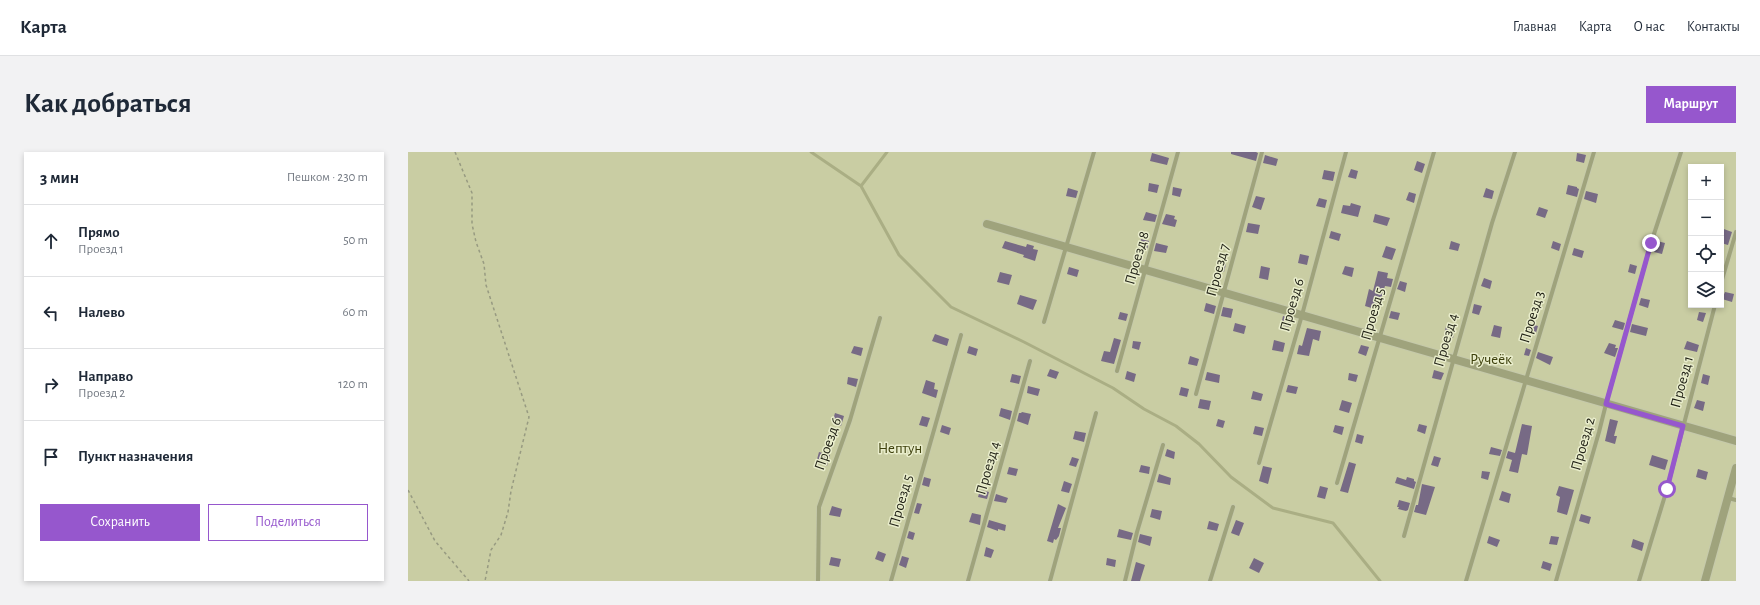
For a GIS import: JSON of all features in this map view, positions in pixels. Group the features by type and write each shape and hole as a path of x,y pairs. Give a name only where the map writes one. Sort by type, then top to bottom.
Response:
{"street":[{"path":"987,224 1736,441"},
{"path":"1705,581 1732,499 1736,468"}],"lane":[{"path":"1044,322 1094,152"},
{"name":"Проезд 8","path":"1117,371 1178,152"},
{"name":"Проезд 7","path":"1196,394 1225,293 1262,152"},
{"name":"Проезд 6","path":"1259,463 1302,315 1346,152"},
{"name":"Проезд 5","path":"1336,483 1434,152"},
{"name":"Проезд 4","path":"1404,536 1492,223 1515,152"},
{"name":"Проезд 3","path":"1466,581 1594,152"},
{"name":"Проезд 2","path":"1556,581 1600,432 1606,404 1651,243 1681,152"},
{"path":"1724,273 1736,232"},
{"name":"Проезд 1","path":"1639,581 1667,489 1714,308"},
{"name":"Проезд 6","path":"818,581 819,507 850,420 880,318"},
{"name":"Проезд 5","path":"891,581 961,335"},
{"name":"Проезд 4","path":"968,581 1030,361"},
{"path":"1050,581 1096,413"},
{"path":"1125,581 1137,532 1163,445"},
{"path":"1210,581 1233,507"}],"path":[{"path":"455,152 472,193 472,224 476,242 484,264 486,285 529,417 511,491 508,512 501,535 491,550 485,581"},
{"path":"408,490 435,541 469,581"}],"green space":[{"path":"408,152 1736,152 1736,581 408,581"}],"building":[{"path":"1231,152 1258,153 1256,161 1231,154"},
{"path":"1152,153 1169,158 1167,165 1150,161"},
{"path":"1577,153 1586,155 1584,163 1576,161"},
{"path":"1265,155 1278,159 1276,166 1263,163"},
{"path":"1417,161 1425,164 1422,173 1414,170"},
{"path":"1351,169 1358,171 1356,179 1348,177"},
{"path":"1324,170 1335,172 1333,181 1322,179"},
{"path":"1149,183 1159,185 1157,193 1148,191"},
{"path":"1568,185 1579,189 1577,197 1566,194"},
{"path":"1173,187 1182,189 1180,197 1172,195"},
{"path":"1068,188 1078,191 1076,198 1066,196"},
{"path":"1486,188 1494,191 1492,199 1483,197"},
{"path":"1586,191 1598,194 1596,203 1584,199"},
{"path":"1409,192 1416,194 1414,203 1406,200"},
{"path":"1256,196 1265,198 1261,210 1252,207"},
{"path":"1319,198 1327,200 1325,208 1316,206"},
{"path":"1351,203 1361,206 1358,217 1341,213 1343,205 1350,206"},
{"path":"1539,207 1548,210 1545,218 1536,215"},
{"path":"1146,212 1157,215 1155,222 1143,220"},
{"path":"1166,214 1175,216 1174,219 1177,220 1175,227 1162,224"},
{"path":"1375,214 1390,218 1387,226 1373,222"},
{"path":"1248,223 1260,225 1258,234 1246,232"},
{"path":"1724,229 1732,232 1728,245 1724,244"},
{"path":"1331,231 1341,234 1339,241 1329,238"},
{"path":"1141,239 1149,241 1147,250 1139,248"},
{"path":"1005,241 1026,247 1027,244 1034,246 1033,249 1038,250 1035,261 1023,257 1024,255 1002,248"},
{"path":"1451,241 1460,244 1458,251 1449,249"},
{"path":"1553,241 1561,244 1559,251 1551,248"},
{"path":"1657,241 1665,243 1662,254 1654,252"},
{"path":"1156,243 1168,246 1166,253 1154,251"},
{"path":"1386,246 1396,249 1392,260 1382,257"},
{"path":"1574,248 1584,251 1582,258 1572,255"},
{"path":"1300,254 1309,256 1307,265 1298,263"},
{"path":"1218,262 1226,264 1224,272 1216,269"},
{"path":"1630,264 1637,266 1635,274 1628,272"},
{"path":"1261,266 1270,268 1268,280 1259,278"},
{"path":"1345,266 1354,268 1352,277 1342,274"},
{"path":"1069,267 1079,270 1077,277 1067,274"},
{"path":"1378,271 1388,273 1387,278 1393,279 1391,287 1385,286 1378,310 1365,306 1369,289 1373,291"},
{"path":"1000,272 1012,275 1009,285 997,282"},
{"path":"1484,278 1492,281 1490,289 1481,286"},
{"path":"1400,281 1407,283 1405,292 1397,289"},
{"path":"1725,292 1734,294 1732,302 1724,300"},
{"path":"1020,295 1037,300 1033,310 1017,304"},
{"path":"1641,298 1650,300 1648,308 1639,305"},
{"path":"1206,303 1216,306 1214,314 1204,311"},
{"path":"1474,304 1482,306 1479,315 1472,313"},
{"path":"1223,307 1233,309 1231,318 1221,316"},
{"path":"1391,311 1400,313 1398,320 1389,318"},
{"path":"1120,312 1128,314 1126,321 1118,319"},
{"path":"1699,312 1706,313 1703,322 1697,320"},
{"path":"1283,316 1291,318 1289,327 1281,325"},
{"path":"1615,320 1625,323 1623,330 1612,327"},
{"path":"1235,323 1246,326 1244,334 1233,331"},
{"path":"1530,324 1538,326 1536,333 1528,331"},
{"path":"1632,324 1648,328 1646,336 1630,332"},
{"path":"1494,325 1502,327 1500,338 1491,336"},
{"path":"1446,326 1455,329 1453,338 1444,335"},
{"path":"1307,328 1321,331 1319,341 1313,339 1309,356 1297,354 1299,345 1302,346"},
{"path":"935,334 949,339 947,346 932,341"},
{"path":"1114,338 1121,340 1114,364 1101,361 1104,351 1110,352"},
{"path":"1274,340 1285,343 1283,352 1272,350"},
{"path":"1133,341 1141,342 1139,350 1132,348"},
{"path":"1687,341 1699,345 1697,352 1684,349"},
{"path":"1609,343 1616,345 1615,348 1618,348 1615,357 1604,353"},
{"path":"1361,345 1369,347 1366,356 1358,353"},
{"path":"854,346 863,348 861,356 851,353"},
{"path":"969,346 978,349 976,356 967,353"},
{"path":"1526,348 1531,350 1529,356 1524,355"},
{"path":"1538,352 1553,357 1550,365 1536,358"},
{"path":"1190,356 1199,359 1197,366 1188,364"},
{"path":"1050,369 1059,372 1056,379 1047,376"},
{"path":"1434,370 1444,373 1441,380 1432,378"},
{"path":"1127,371 1136,374 1134,382 1125,379"},
{"path":"1207,372 1220,375 1219,383 1205,380"},
{"path":"1349,373 1358,375 1356,382 1348,380"},
{"path":"1012,374 1021,376 1019,384 1010,382"},
{"path":"1703,374 1710,376 1708,385 1701,383"},
{"path":"848,377 858,379 856,387 847,384"},
{"path":"926,380 935,383 934,389 938,390 936,398 922,393"},
{"path":"1288,385 1298,387 1296,394 1286,392"},
{"path":"1028,386 1040,389 1038,396 1027,393"},
{"path":"1181,387 1189,389 1187,397 1179,395"},
{"path":"1253,391 1263,394 1261,401 1251,399"},
{"path":"1200,399 1211,401 1209,410 1198,408"},
{"path":"1342,400 1352,403 1349,413 1339,410"},
{"path":"1697,400 1705,402 1703,411 1694,408"},
{"path":"1001,408 1012,411 1010,420 999,416"},
{"path":"1022,412 1031,414 1028,425 1017,421 1019,413"},
{"path":"835,413 844,416 841,426 832,423"},
{"path":"922,416 930,418 927,427 919,425"},
{"path":"1218,419 1225,421 1223,428 1216,426"},
{"path":"1610,419 1618,421 1614,436 1617,436 1615,444 1605,441"},
{"path":"1419,424 1427,426 1425,434 1417,431"},
{"path":"1522,424 1532,426 1527,455 1522,454 1518,473 1509,471 1512,460 1506,458 1508,451 1515,453"},
{"path":"942,425 951,428 949,435 940,432"},
{"path":"1335,425 1344,427 1342,435 1333,432"},
{"path":"1255,426 1264,428 1262,436 1253,434"},
{"path":"1075,431 1086,433 1084,442 1073,439"},
{"path":"1357,434 1364,436 1362,444 1355,442"},
{"path":"1491,447 1502,450 1500,456 1489,454"},
{"path":"1167,449 1175,452 1174,459 1165,456"},
{"path":"819,452 830,455 827,466 816,463"},
{"path":"1652,455 1668,460 1665,470 1649,465"},
{"path":"1434,456 1441,458 1438,467 1431,465"},
{"path":"1072,457 1079,459 1076,467 1069,465"},
{"path":"1349,462 1356,464 1348,493 1340,491"},
{"path":"1141,465 1150,467 1149,474 1139,472"},
{"path":"1263,466 1272,468 1268,484 1259,481"},
{"path":"1009,467 1018,469 1016,476 1007,474"},
{"path":"1698,469 1708,472 1706,480 1696,477"},
{"path":"1482,471 1490,472 1488,480 1481,478"},
{"path":"1159,474 1171,478 1170,485 1157,482"},
{"path":"924,477 931,479 929,487 922,485"},
{"path":"1397,477 1406,480 1407,477 1414,479 1416,482 1414,489 1395,483"},
{"path":"1064,481 1072,484 1069,493 1061,491"},
{"path":"1422,484 1435,487 1426,515 1414,512 1416,505 1418,505"},
{"path":"1320,486 1328,488 1325,499 1317,497"},
{"path":"1559,486 1574,490 1567,515 1557,512 1560,497 1556,495"},
{"path":"980,490 989,492 987,499 978,497"},
{"path":"1502,491 1511,494 1509,503 1499,500"},
{"path":"996,494 1008,498 1006,503 994,501"},
{"path":"1399,500 1410,503 1408,510 1398,509 1399,507 1397,507"},
{"path":"917,503 922,504 919,514 914,513"},
{"path":"1058,504 1066,508 1058,528 1061,528 1059,536 1056,540 1054,539 1053,543 1047,541"},
{"path":"832,506 842,509 840,517 829,515"},
{"path":"1152,509 1162,511 1160,520 1150,517"},
{"path":"972,513 981,515 980,525 969,522"},
{"path":"1581,514 1591,517 1589,524 1579,521"},
{"path":"989,520 1006,525 1005,531 998,529 998,531 987,527"},
{"path":"1236,520 1244,523 1239,536 1231,533"},
{"path":"1209,521 1219,524 1217,531 1207,529"},
{"path":"1119,529 1133,533 1131,540 1117,537"},
{"path":"909,531 915,533 913,540 907,538"},
{"path":"1140,534 1152,537 1150,546 1138,542"},
{"path":"1489,536 1500,540 1497,547 1487,543"},
{"path":"1551,536 1559,537 1557,545 1549,544"},
{"path":"1633,539 1644,543 1642,551 1631,547"},
{"path":"986,547 994,550 991,558 984,556"},
{"path":"878,551 886,554 883,562 875,559"},
{"path":"902,556 909,558 906,568 899,565"},
{"path":"831,557 841,559 839,567 829,565"},
{"path":"1107,558 1116,560 1115,567 1106,565"},
{"path":"1254,558 1264,563 1259,573 1249,568"},
{"path":"1543,561 1552,564 1550,571 1541,568"},
{"path":"1136,562 1145,565 1140,581 1131,581"}],"waterway":[{"path":"811,152 861,186 899,255 951,307 1024,342 1113,388 1144,409 1176,426 1199,444 1231,477 1273,508 1333,523 1380,581"},
{"path":"861,186 887,152"}],"route":[{"path":"1651,243 1606,404 1683,426 1667,489"}],"park label":[{"name":"Ручеёк","path":"1491,359"},
{"name":"Нептун","path":"900,448"}]}
